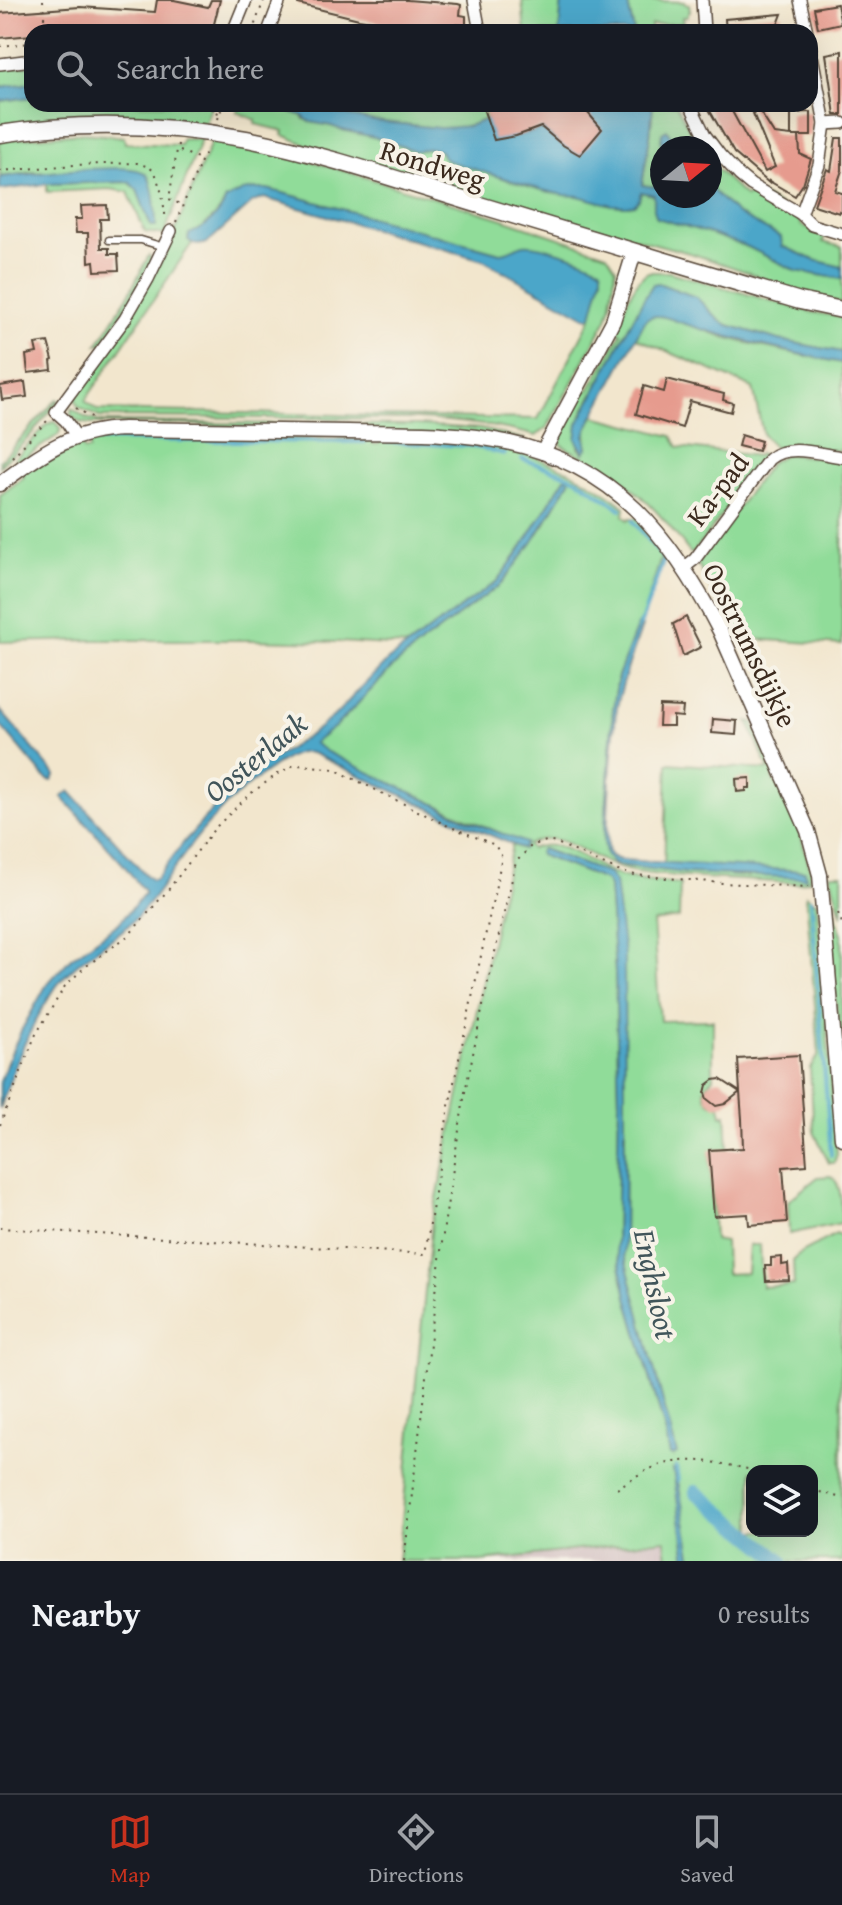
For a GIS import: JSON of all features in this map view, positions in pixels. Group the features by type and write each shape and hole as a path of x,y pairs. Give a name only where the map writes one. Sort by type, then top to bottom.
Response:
{"main road":[{"name":"Rondweg","path":"0,134 58,127 139,127 249,140 357,168 800,301 842,310"}],"street":[{"path":"236,24 246,0"},
{"path":"271,24 280,0"},
{"path":"474,0 478,24"},
{"path":"702,0 704,24"},
{"path":"800,0 805,24"},
{"path":"0,64 24,61"},
{"path":"801,214 819,165 825,124 818,87"},
{"path":"694,112 705,135 729,166 751,185 801,214 812,225 842,234"},
{"path":"825,124 842,123"},
{"path":"76,436 56,412 125,319 171,231"},
{"path":"543,452 613,321 634,253"},
{"name":"Oostrumsdijkje","path":"0,484 55,446 76,436 111,429 436,433 491,439 543,452 611,488 660,535 685,567 720,631 808,831 821,881 842,1138"},
{"name":"Ka-pad","path":"685,567 695,559 776,453 785,450 842,457"}],"lane":[{"path":"109,240 141,240 164,247"}],"path":[{"path":"43,0 44,24"},
{"path":"255,24 264,0"},
{"path":"0,46 24,44"},
{"path":"216,112 220,113 217,120"},
{"path":"169,197 178,143"},
{"path":"177,219 206,149"},
{"path":"178,151 201,159"},
{"path":"0,171 137,163 149,167 155,172 171,231"},
{"path":"162,194 183,205"},
{"path":"9,460 56,412"},
{"path":"0,1125 35,1036 65,986 129,935 215,828 250,794 279,773 292,766 303,765 334,769 446,825 495,845 500,851 502,857 449,1106 425,1254 0,1228"},
{"path":"404,1561 456,1147 485,996 516,862 531,846 546,841 635,875 722,883 821,881"},
{"path":"617,1489 647,1469 670,1462 691,1459 746,1469"},
{"path":"818,1492 842,1498"}],"shaded area":[{"path":"665,1540 667,1561 481,1561"}],"green space":[{"path":"522,0 562,0 560,24 524,24"},
{"path":"627,0 689,4 690,12 688,17 682,17 683,23 632,24"},
{"path":"24,66 24,84 0,87 0,68"},
{"path":"24,98 24,112 209,112 204,125 0,127 0,101"},
{"path":"237,112 292,112 304,119 416,151 431,148 440,151 443,157 506,179 620,206 634,205 641,192 650,194 650,208 654,210 748,247 796,271 842,279 842,303 800,293 693,254 529,213 322,151 283,135 284,131 255,124 256,120"},
{"path":"332,112 484,112 487,119 456,129 403,125"},
{"path":"652,112 680,112 693,136 671,136 667,131 650,136"},
{"path":"82,133 124,137 125,143 180,145 182,139 201,139 164,235 145,232 128,192 110,189 47,192 47,184 129,182 137,190 151,226 156,225 149,178 33,172 0,177 0,140"},
{"path":"650,137 650,186 642,185"},
{"path":"212,140 298,157 500,218 607,254 616,268 607,319 547,428 536,436 492,426 418,419 99,417 78,407 76,395 123,330 169,246","holes":["256,189 267,189 500,253 527,245 562,253 592,316 538,419 97,410 85,401 192,243 189,235 211,220 226,199"]},
{"path":"722,174 746,197 753,190 797,216 802,226 825,233 823,242 842,247 842,267 814,260 782,246 780,237 737,214 722,200"},
{"path":"149,255 152,260 131,300 102,344 97,345 128,296"},
{"path":"648,272 669,272 811,312 842,317 842,352 779,340 728,325 696,297 658,283 643,300 582,414 579,448 584,453 587,447 586,431 594,416 672,436 678,447 758,456 759,453 766,457 693,553 641,496 606,470 561,445 560,433 582,392 589,390 621,333 616,329 629,298"},
{"path":"651,315 739,341 842,363 842,450 822,451 785,445 776,449 763,435 753,388 636,338"},
{"path":"57,399 59,401 27,439 0,466 0,461"},
{"path":"71,408 86,418 101,422 418,425 480,429 525,439 168,424 89,424 71,416"},
{"path":"55,421 61,428 58,435 18,462 15,458 48,424"},
{"path":"115,436 373,439 373,444 379,444 382,437 491,445 552,464 608,494 625,507 624,516 628,520 638,518 690,585 687,589 662,554 644,613 618,676 604,841 607,854 613,863 623,866 750,877 664,867 668,763 769,770 748,721 753,722 778,773 772,778 775,783 781,782 798,825 811,873 809,880 799,883 647,874 609,864 563,841 539,840 528,845 531,849 553,846 565,849 625,877 680,884 679,918 653,922 660,1021 713,1020 713,1078 706,1086 705,1095 710,1102 720,1105 722,1115 726,1114 728,1150 710,1153 714,1240 725,1242 726,1274 747,1273 749,1245 760,1245 762,1287 794,1285 793,1260 836,1234 841,1236 842,1561 667,1561 665,1540 481,1561 398,1561 432,1221 512,845 523,849 525,844 342,760 313,743 336,726 393,667 501,584 544,525 570,480 565,478 519,552 496,582 407,646 251,640 0,642 0,495 24,477 22,473 82,440 83,450 89,450 89,438","holes":["542,849 609,874 617,897 625,1106 624,1255 673,1456 628,1301 616,1247 619,1102 609,886 605,880 540,855"]},
{"path":"785,454 842,460 842,645 736,638 697,563 771,462"},
{"path":"830,874 842,874 842,916"},
{"path":"826,886 842,935 842,1071"},
{"path":"806,895 817,903 837,1154 834,1163 829,1163 814,1132 810,1068 819,1054"},
{"path":"832,1176 840,1191 842,1223 789,1234 788,1201 818,1177"}],"water":[{"path":"562,0 627,0 632,24 560,24"},
{"path":"24,84 24,98 0,101 0,87"},
{"path":"292,112 331,112 374,121 441,128 468,126 487,119 516,136 543,129 561,144 587,114 585,112 652,112 642,185 650,186 650,194 641,192 634,205 627,206 563,195 448,161 440,151 431,148 416,151 374,137 310,122"},
{"path":"125,168 146,174 153,191 156,226 151,226 137,190 129,182 47,184 0,190 0,177"},
{"path":"256,189 298,197 500,253 530,245 587,262 602,269 592,316 587,318 483,260 264,198 253,202 207,243 197,244 188,240 189,234 216,216 226,199"},
{"path":"722,200 737,214 781,237 782,246 814,260 842,267 842,279 796,271 748,247 657,218 654,210 722,208"},
{"path":"658,283 696,297 728,325 779,340 842,352 842,363 741,340 664,317 650,317 646,319 587,428 584,453 576,439 578,424 643,300 653,284"},
{"path":"565,478 570,481 532,543 501,584 393,667 336,726 314,743 470,821 526,843 523,849 314,754 298,753 289,757 224,807 192,843 142,912 64,977 31,1031 0,1109 0,1083 7,1062 47,984 71,958 119,923 144,894 122,863 62,797 70,791 146,875 152,880 156,879 222,799 261,767 334,716 388,660 496,582 519,552"},
{"path":"638,624 642,626 617,708 608,809 610,855 621,860 805,871 806,878 686,873 617,865 606,855 604,841 613,709 618,676"},
{"path":"0,710 55,774 52,781 46,779 0,725"},
{"path":"542,849 609,874 615,882 624,955 624,1255 677,1454 673,1456 670,1455 628,1301 616,1247 619,1102 609,886 605,880 540,855"},
{"path":"673,1469 676,1469 692,1561 686,1561"}],"building":[{"path":"157,0 208,7 211,0 220,0 214,24 24,24 24,36 0,38 0,13 80,7 155,12"},
{"path":"298,0 407,0 458,4 461,5 460,15 466,16 466,24 390,24 298,4"},
{"path":"837,4 841,23 818,28 814,8"},
{"path":"782,14 778,24 725,24 725,19"},
{"path":"842,51 842,115 835,115 826,54"},
{"path":"484,112 587,112 602,129 580,155 541,127 494,140"},
{"path":"711,112 732,112 765,172 775,167 752,112 760,112 774,134 791,136 791,113 811,112 811,136 799,136 800,154 811,159 803,184 795,196 769,183 734,153"},
{"path":"836,138 842,138 842,170 835,191 842,193 842,212 839,213 814,205 827,169 831,171"},
{"path":"107,205 108,219 100,219 101,248 109,248 109,254 118,254 119,270 95,271 94,261 89,262 88,233 76,233 75,219 82,219 81,206"},
{"path":"48,342 53,360 52,370 28,373 26,355 37,353 35,344"},
{"path":"667,379 724,394 723,400 733,403 731,412 690,401 682,428 636,414 644,386 664,392"},
{"path":"25,382 27,397 2,400 0,386"},
{"path":"741,435 761,441 758,451 738,446"},
{"path":"686,617 701,647 683,656 673,624"},
{"path":"660,706 683,707 682,717 673,716 673,726 659,726"},
{"path":"713,719 737,721 736,735 712,733"},
{"path":"750,778 750,788 737,792 736,779"},
{"path":"799,1055 807,1165 783,1167 787,1222 749,1225 748,1214 714,1216 709,1150 743,1148 738,1059"},
{"path":"720,1079 740,1092 725,1104 716,1106 705,1093 707,1085"},
{"path":"782,1257 782,1265 788,1264 789,1280 766,1281 765,1266 771,1266 771,1258"}],"waterway":[{"path":"96,440 365,442"},
{"path":"386,442 471,446 505,454"},
{"path":"522,459 578,480 621,509"},
{"path":"633,521 664,559 640,625"},
{"path":"811,899 831,1155"},
{"name":"Enghsloot","path":"676,1467 678,1480"},
{"path":"696,1492 782,1561"}],"water label":[{"name":"Oosterlaak","path":"255,757"}]}
